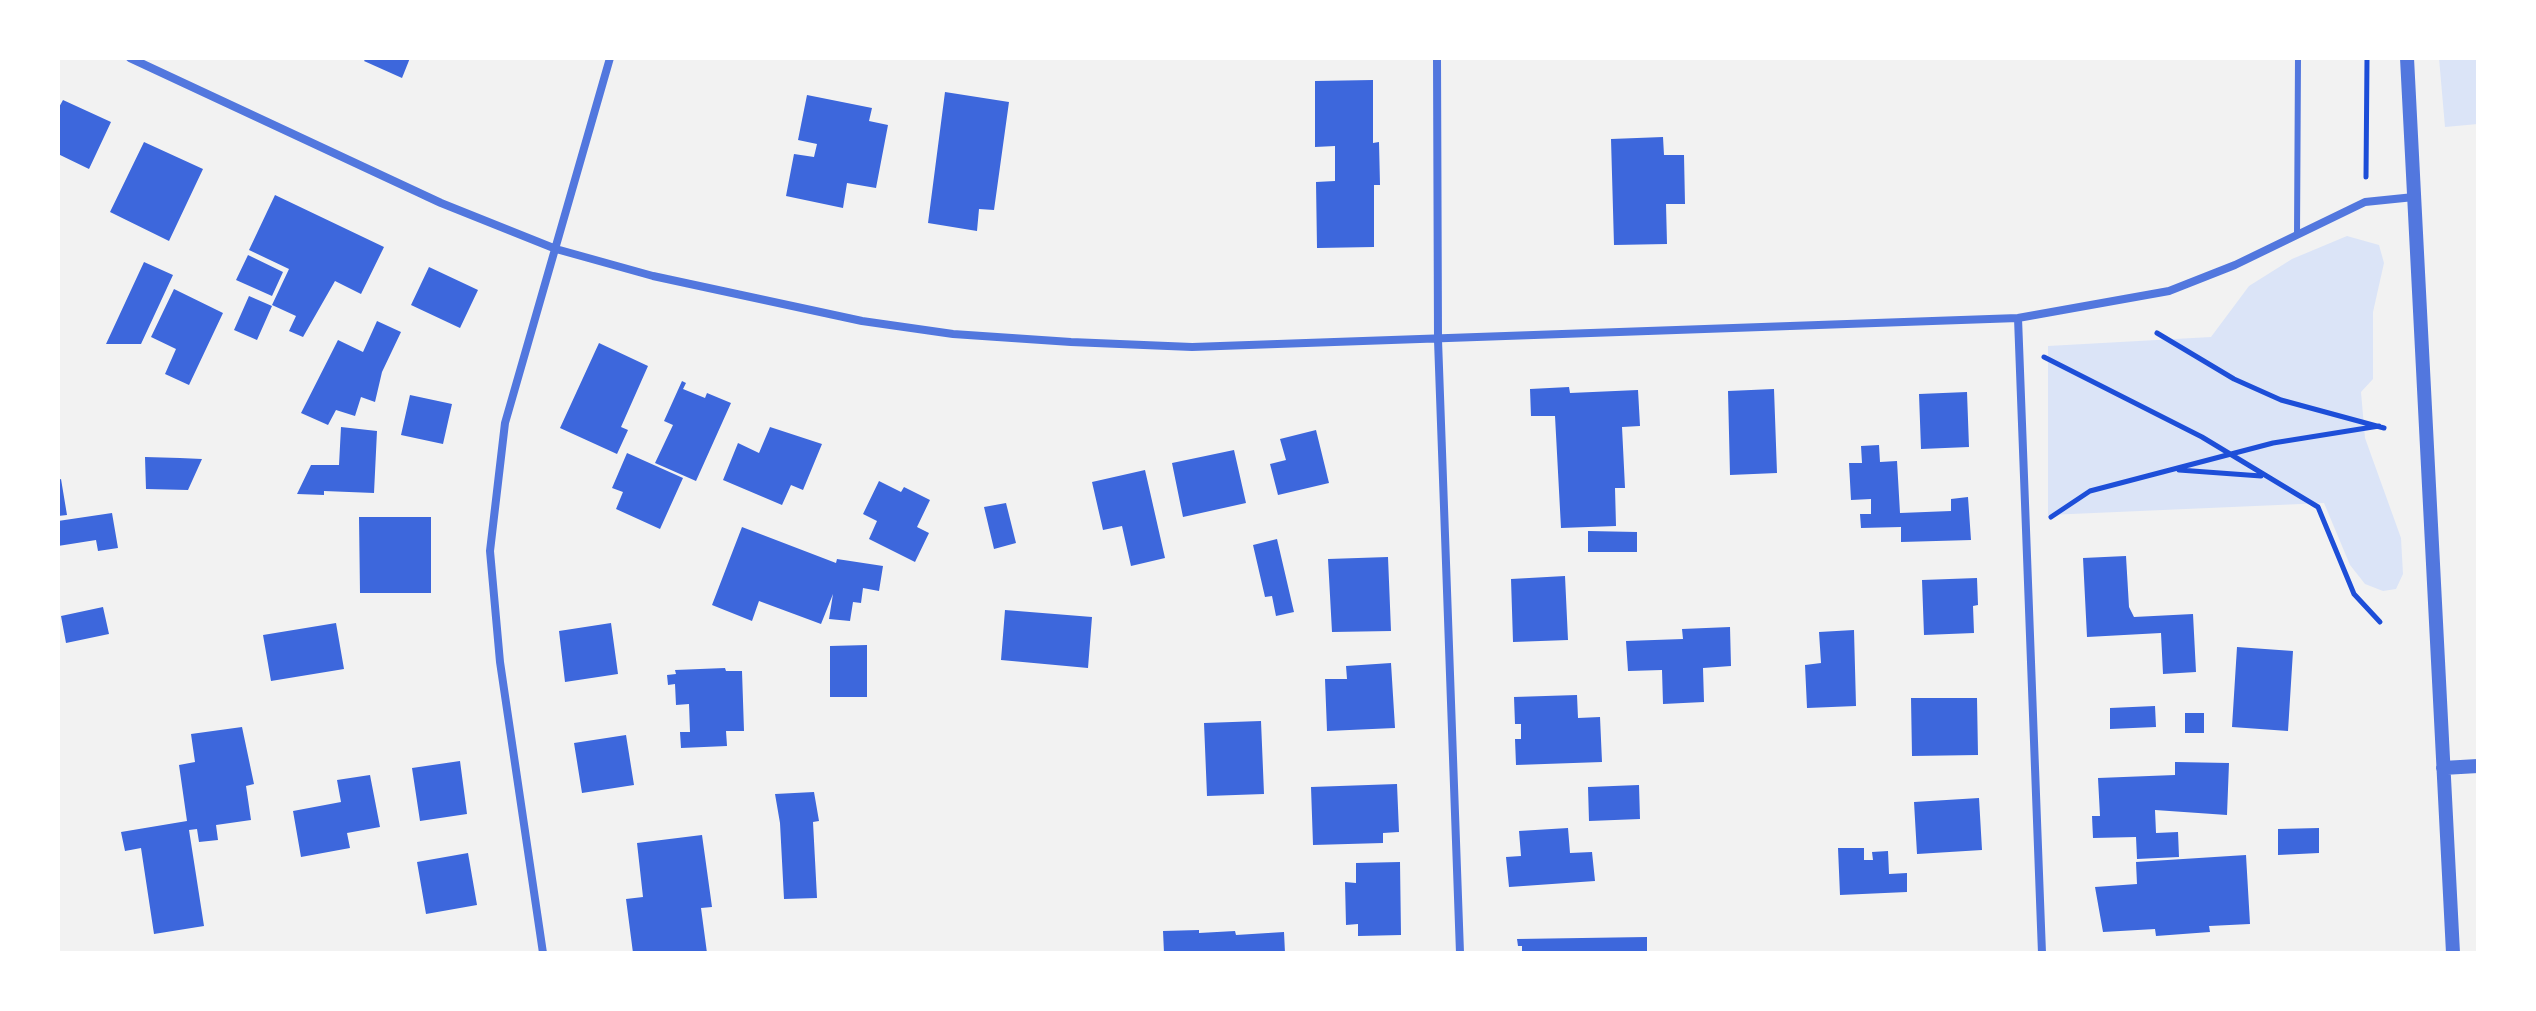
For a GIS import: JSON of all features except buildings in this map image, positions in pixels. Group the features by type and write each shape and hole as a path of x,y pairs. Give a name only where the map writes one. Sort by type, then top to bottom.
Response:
{"street":[{"path":"130,58 441,203 556,249 762,302 953,334 1192,347 2018,318 2169,291 2235,265 2365,202 2414,197"},
{"path":"543,953 500,662 490,551 505,423 610,58"},
{"path":"1437,58 1438,340 1460,953"},
{"path":"2407,58 2453,953"},
{"path":"2018,318 2042,953"},
{"path":"2443,768 2478,766"}],"lane":[{"path":"2297,235 2298,58"}],"path":[{"path":"2365,202 2367,58"},
{"path":"2027,539 2054,514 2090,491 2273,443 2382,427 2281,400 2234,379 2157,333"},
{"path":"2019,341 2062,368 2229,455 2318,507 2354,594 2380,622"},
{"path":"2174,470 2264,476"}],"shaded area":[{"path":"2439,58 2478,58 2478,124 2445,127"},
{"path":"2347,236 2379,245 2384,263 2373,312 2373,379 2361,392 2365,438 2401,538 2403,574 2396,589 2383,591 2365,584 2350,565 2324,503 2048,515 2048,346 2211,337 2249,286 2292,259"}]}
